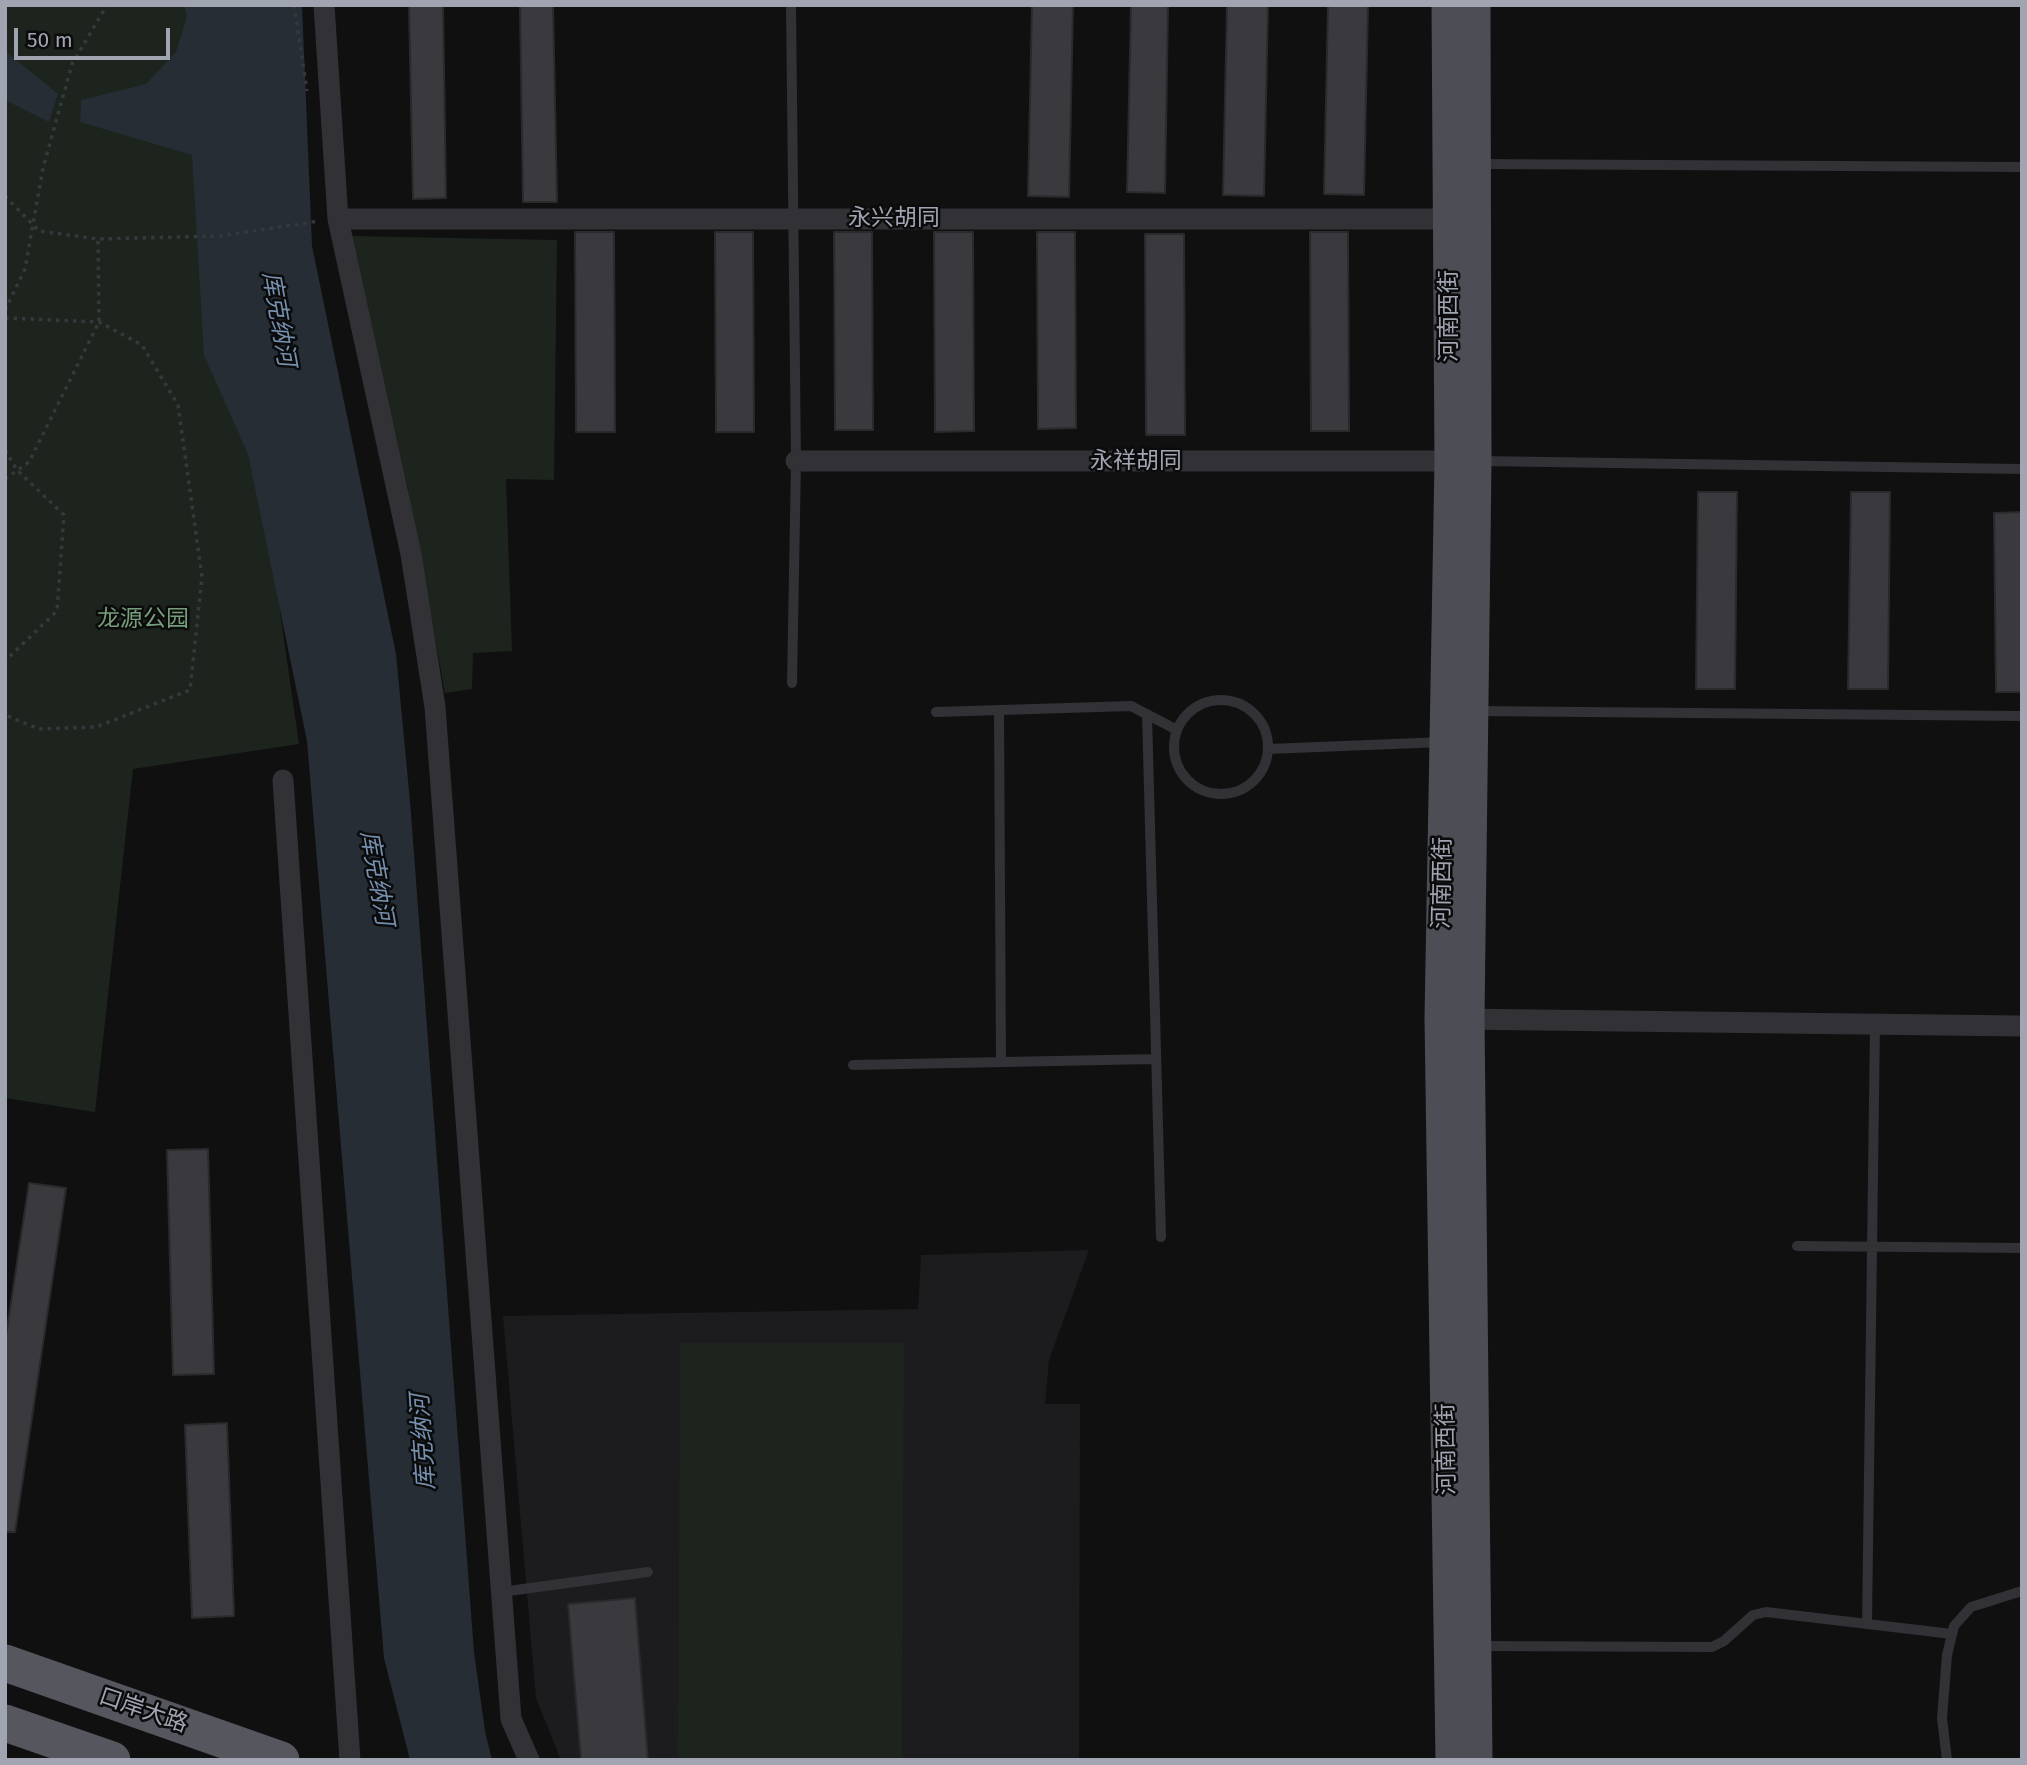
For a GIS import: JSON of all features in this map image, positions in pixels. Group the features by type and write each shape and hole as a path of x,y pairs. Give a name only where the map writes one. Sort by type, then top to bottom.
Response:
{"highway":[{"name":"口岸大路","path":"5,1663 281,1760"},
{"path":"5,1723 112,1760"}],"main road":[{"name":"河南西街","path":"1448,5 1450,219 1463,461 1472,711 1454,1019 1452,1760"},
{"name":"河南西街","path":"1474,5 1473,164 1463,461 1446,742 1475,1646 1476,1760"}],"street":[{"path":"324,5 329,220 411,554 435,707 511,1719 529,1760"},
{"name":"永兴胡同","path":"329,220 1450,219"},
{"name":"永祥胡同","path":"796,461 1463,461"},
{"path":"283,780 350,1760"},
{"path":"1454,1019 2022,1026"}],"lane":[{"path":"791,5 796,461 792,683"},
{"path":"1473,164 2022,167"},
{"path":"1463,461 2022,469"},
{"path":"1212,700 1242,704 1254,713 1263,725 1268,739 1263,769 1254,781 1242,790 1226,794 1210,793 1195,787 1184,776 1176,761 1174,746 1177,730 1186,716 1198,705 1212,700"},
{"path":"936,712 1131,706 1177,730"},
{"path":"999,710 1001,1062"},
{"path":"1472,711 2022,716"},
{"path":"1147,714 1161,1237"},
{"path":"1268,749 1446,742"},
{"path":"1867,1625 1875,1024"},
{"path":"853,1065 1156,1059"},
{"path":"1797,1246 2022,1248"},
{"path":"501,1592 648,1572"},
{"path":"1947,1760 1942,1718 1947,1655 1954,1626 1971,1607 2022,1591"},
{"path":"1475,1646 1712,1647 1724,1641 1753,1615 1766,1612 1952,1634"}],"path":[{"path":"5,310 26,269 43,168 72,64 107,5"},
{"path":"5,196 39,231 98,239 204,236 329,220"},
{"path":"5,479 29,462 99,322 98,239"},
{"path":"5,318 99,322 142,345 178,405 201,578 190,690 96,727 39,729 5,715"},
{"path":"5,450 17,470 64,515 57,611 5,661"}],"shaded area":[{"path":"1089,1250 1049,1360 1045,1404 1080,1404 1079,1760 561,1760 536,1698 503,1316 918,1309 921,1255"}],"green space":[{"name":"龙源公园","path":"5,5 193,5 299,744 133,769 95,1112 5,1098"},
{"path":"351,236 557,240 554,480 506,479 512,651 473,653 472,689 445,693 407,486"},
{"path":"680,1343 904,1343 902,1760 678,1760"}],"water":[{"name":"库克纳河","path":"184,5 302,5 312,246 396,654 410,801 474,1652 485,1731 492,1760 410,1760 384,1658 307,741 248,454 204,355 192,155 80,122 81,100 146,84 176,52 187,16"},
{"path":"5,51 58,94 49,122 5,100"}],"building":[{"path":"409,5 443,5 446,198 413,199"},
{"path":"520,5 553,5 557,202 523,202"},
{"path":"1032,5 1073,5 1069,197 1028,196"},
{"path":"1131,5 1168,5 1165,193 1127,192"},
{"path":"1227,5 1268,5 1264,196 1223,195"},
{"path":"1328,5 1368,5 1364,195 1324,194"},
{"path":"575,232 614,232 615,432 576,432"},
{"path":"715,232 753,232 754,432 716,432"},
{"path":"834,232 872,232 873,430 835,430"},
{"path":"934,232 973,232 974,431 935,432"},
{"path":"1037,232 1075,232 1076,428 1038,429"},
{"path":"1310,232 1348,232 1349,431 1311,431"},
{"path":"1145,234 1184,234 1185,435 1146,435"},
{"path":"1698,492 1737,492 1735,689 1696,689"},
{"path":"1851,492 1890,492 1888,689 1848,689"},
{"path":"2022,512 2022,692 1996,692 1994,513"},
{"path":"208,1149 214,1374 173,1375 167,1150"},
{"path":"29,1183 66,1188 15,1532 5,1532 5,1343"},
{"path":"227,1423 234,1616 192,1618 185,1425"},
{"path":"635,1598 648,1760 581,1760 568,1604"}]}
